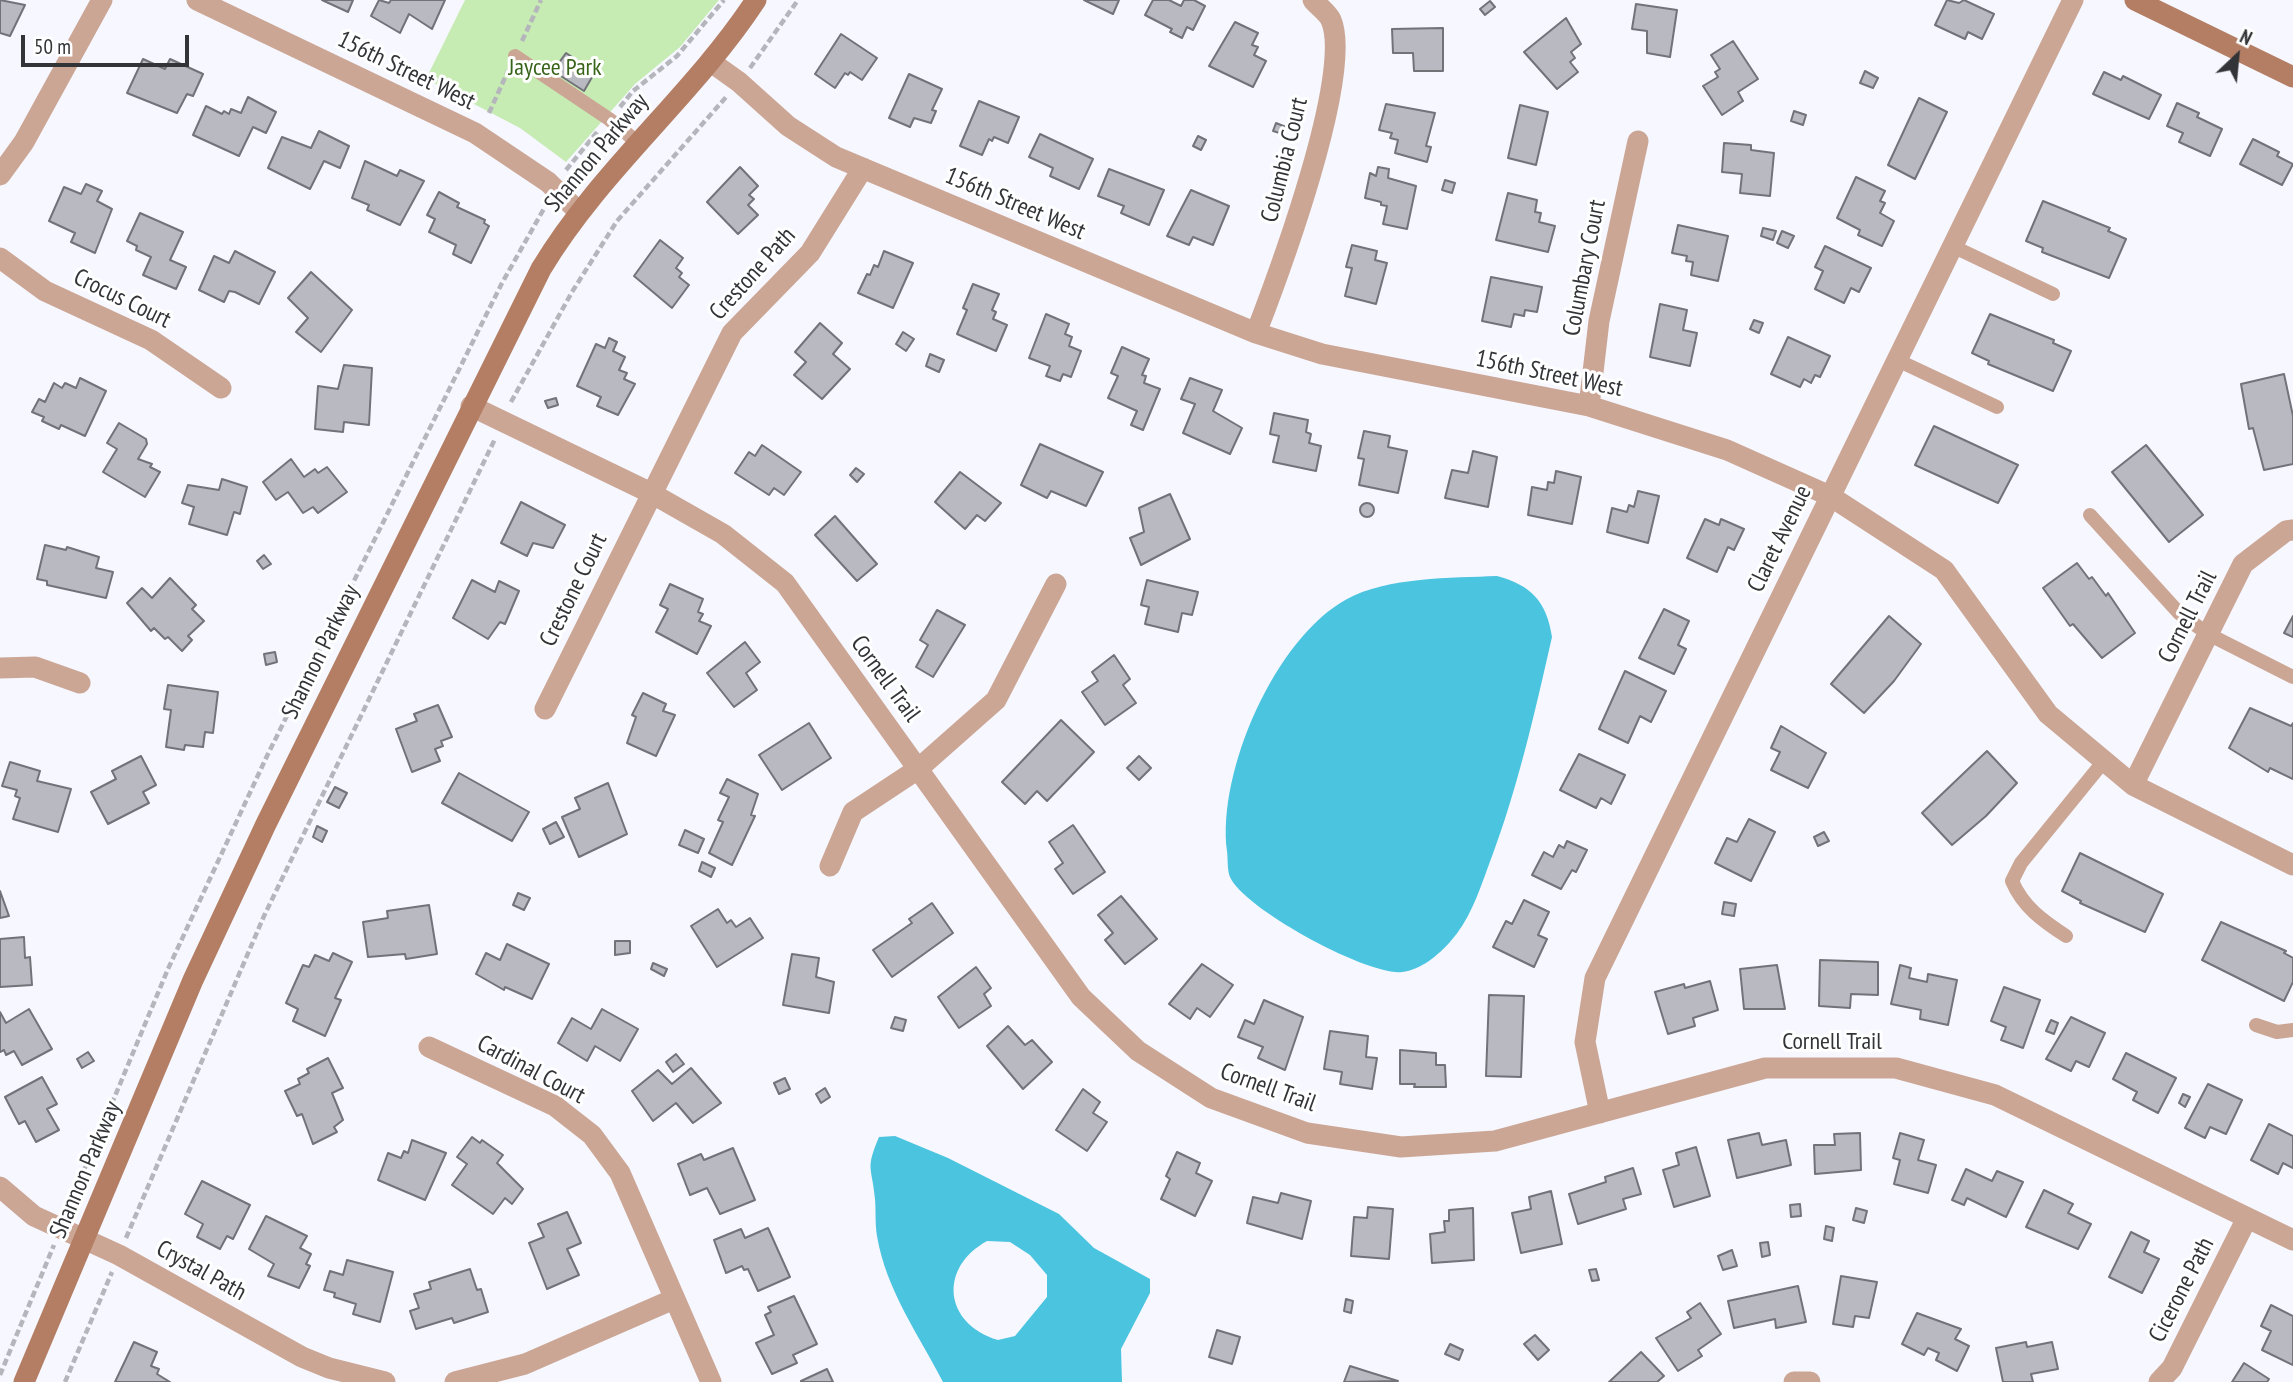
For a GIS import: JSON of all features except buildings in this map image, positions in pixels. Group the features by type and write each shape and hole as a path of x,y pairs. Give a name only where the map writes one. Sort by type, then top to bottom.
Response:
{"street":[{"path":"0,175 24,142 102,0"},
{"name":"156th Street West","path":"197,0 475,133 556,189 579,212"},
{"name":"Shannon Parkway","path":"24,1382 199,968 266,824 541,269 579,212 637,142 711,62 756,0"},
{"name":"Columbia Court","path":"1256,333 1301,213 1335,64 1331,20 1313,0"},
{"name":"Claret Avenue","path":"1601,1113 1585,1042 1595,978 2073,0"},
{"path":"2135,0 2293,77"},
{"name":"156th Street West","path":"711,62 739,82 788,126 836,158 1256,333 1322,354 1589,405 1727,450 1830,496 1944,570 2048,714 2133,785 2293,865"},
{"name":"Columbary Court","path":"1589,405 1599,321 1637,141"},
{"name":"Crestone Path","path":"651,493 732,333 810,253 863,168"},
{"name":"Crocus Court","path":"0,258 45,290 151,340 221,388"},
{"name":"Cornell Trail","path":"471,406 651,493 723,534 785,583 1081,997 1138,1051 1211,1098 1307,1133 1401,1147 1495,1141 1765,1068 1896,1068 1995,1096 2293,1240"},
{"name":"Crestone Court","path":"545,709 651,493"},
{"name":"Cornell Trail","path":"2133,785 2244,564 2286,531 2293,530"},
{"path":"830,866 853,812 918,769 996,700 1056,584"},
{"path":"0,668 35,667 80,683"},
{"name":"Cardinal Court","path":"429,1047 555,1106 592,1135 620,1173 711,1382"},
{"name":"Crystal Path","path":"0,1187 34,1216 119,1255 302,1357 329,1368 385,1382"},
{"name":"Cicerone Path","path":"2159,1382 2172,1368 2248,1218"},
{"path":"455,1382 524,1364 674,1299"},
{"path":"1794,1382 1810,1382"}],"lane":[{"path":"515,56 609,119 637,142"},
{"path":"1952,246 2053,294"},
{"path":"1897,360 1997,407"},
{"path":"2090,515 2179,613 2208,634 2293,677"},
{"path":"2066,936 2036,916 2018,894 2012,881 2021,863 2104,761"},
{"path":"2256,1025 2277,1032 2293,1030"}],"path":[{"path":"556,189 567,167 633,91 677,56 724,0"},
{"path":"65,1382 264,916 504,421 572,292 617,221 739,82 798,0"}],"green space":[{"name":"Jaycee Park","path":"465,0 719,0 680,47 635,84 566,162 520,128 426,79"}],"water":[{"path":"1497,576 1519,584 1535,597 1546,614 1552,637 1508,811 1481,886 1457,934 1440,952 1422,965 1402,972 1385,970 1336,952 1308,938 1258,906 1240,890 1228,871 1226,819 1231,784 1256,710 1296,644 1321,618 1347,599 1381,586 1440,578"},
{"path":"895,1136 948,1158 1059,1214 1094,1248 1150,1279 1150,1293 1121,1349 1122,1382 943,1382 904,1312 881,1256 876,1231 871,1168 879,1137","holes":["987,1241 1010,1242 1030,1255 1047,1275 1047,1297 1015,1336 998,1340 980,1332 967,1322 958,1309 954,1295 955,1280 960,1266 971,1252"]}]}
